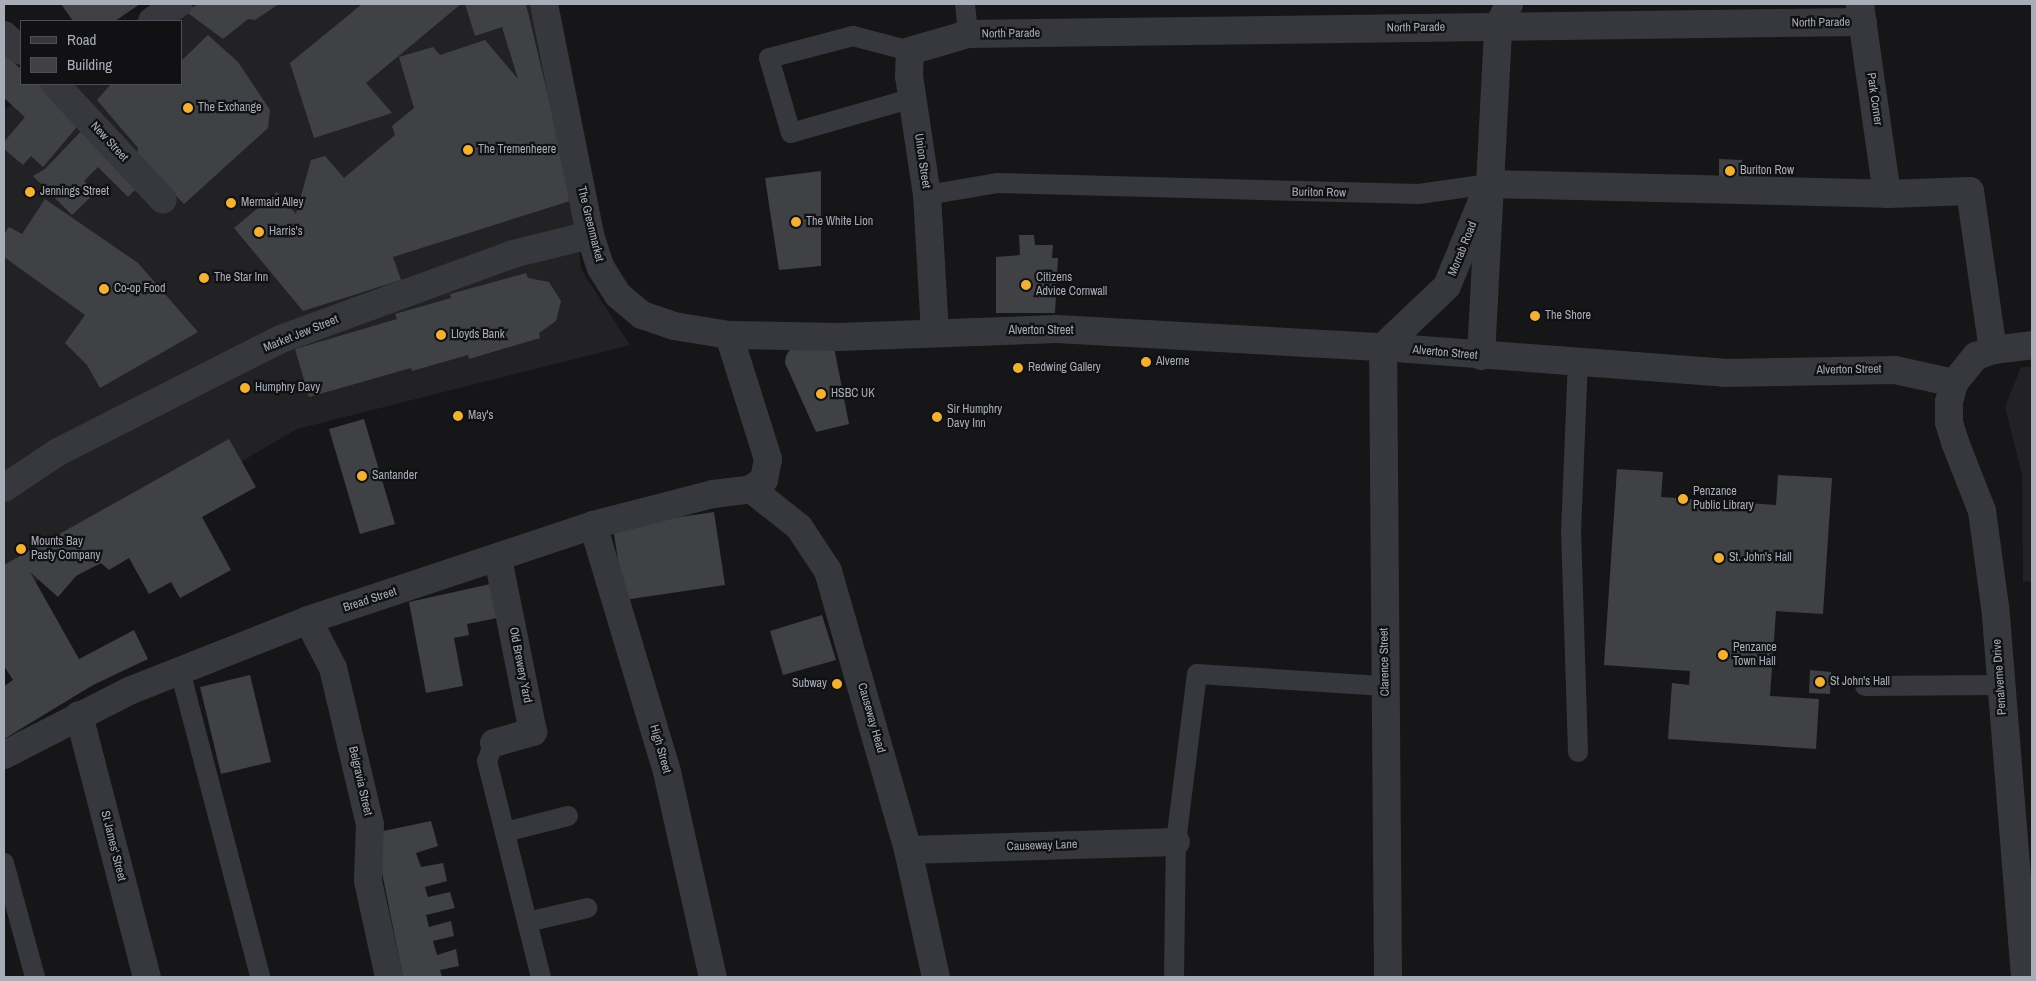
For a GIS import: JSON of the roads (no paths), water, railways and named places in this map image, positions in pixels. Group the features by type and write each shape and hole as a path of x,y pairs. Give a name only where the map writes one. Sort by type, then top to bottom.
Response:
{"street":[{"path":"154,20 178,4"},
{"name":"The Greenmarket","path":"544,4 590,235 601,268 618,296 642,315 674,326 728,335 839,337 935,333"},
{"name":"North Parade","path":"968,34 1504,15 1862,13"},
{"name":"Park Corner","path":"1862,13 1887,194"},
{"name":"Morrab Road","path":"1481,356 1489,184 1504,15"},
{"path":"910,50 968,34"},
{"path":"4,35 20,50"},
{"name":"Union Street","path":"910,50 909,76 927,195 935,333"},
{"name":"New Street","path":"58,85 163,200"},
{"name":"Morrab Road","path":"1383,347 1447,286 1489,184"},
{"name":"Buriton Row","path":"1489,184 1887,194 1970,191 1994,350"},
{"name":"Market Jew Street","path":"4,488 58,452 281,339 513,254 590,235"},
{"name":"Alverton Street","path":"935,333 1057,329 1383,347 1481,356 1725,373 1895,370 1954,383"},
{"path":"728,335 768,459 764,480 751,489"},
{"path":"1954,383 1976,356 1994,350 2032,345"},
{"name":"Clarence Street","path":"1383,347 1388,977"},
{"name":"Penalverne Drive","path":"1954,383 1949,402 1949,422 1982,511 1995,607 2000,685 2025,873 2025,977"},
{"name":"Bread Street","path":"4,755 79,715 180,671 308,620 593,525 713,494 751,489"},
{"name":"Causeway Head","path":"751,489 798,527 828,570 908,850 936,977"},
{"name":"High Street","path":"593,525 667,772 714,977"},
{"name":"Old Brewery Yard","path":"494,743 533,732 498,558"},
{"name":"Belgravia Street","path":"308,620 333,668 370,824 368,881 389,977"},
{"name":"St James' Street","path":"79,715 146,977"},
{"name":"Causeway Lane","path":"908,850 1176,842"}],"lane":[{"path":"965,4 968,34"},
{"path":"910,50 853,36 769,58 791,133 912,98"},
{"name":"Buriton Row","path":"927,195 997,183 1419,194 1489,184"},
{"path":"1578,362 1571,533 1578,752"},
{"path":"180,671 260,977"},
{"path":"1174,977 1176,842 1197,674 1385,686"},
{"path":"1865,686 2000,685"},
{"path":"494,743 487,761 541,977"},
{"path":"505,832 568,816"},
{"path":"4,863 35,977"},
{"path":"527,922 587,908"}],"place":[{"name":"The Exchange","path":"188,108"},
{"name":"The Tremenheere","path":"468,150"},
{"name":"Buriton Row","path":"1730,171"},
{"name":"Jennings Street","path":"30,192"},
{"name":"Mermaid Alley","path":"231,203"},
{"name":"The White Lion","path":"796,222"},
{"name":"Harris's","path":"259,232"},
{"name":"The Star Inn","path":"204,278"},
{"name":"Citizens Advice Cornwall","path":"1026,285"},
{"name":"Co-op Food","path":"104,289"},
{"name":"The Shore","path":"1535,316"},
{"name":"Lloyds Bank","path":"441,335"},
{"name":"Alverne","path":"1146,362"},
{"name":"Redwing Gallery","path":"1018,368"},
{"name":"Humphry Davy","path":"245,388"},
{"name":"HSBC UK","path":"821,394"},
{"name":"May's","path":"458,416"},
{"name":"Sir Humphry Davy Inn","path":"937,417"},
{"name":"Santander","path":"362,476"},
{"name":"Penzance Public Library","path":"1683,499"},
{"name":"Mounts Bay Pasty Company","path":"21,549"},
{"name":"St. John's Hall","path":"1719,558"},
{"name":"Penzance Town Hall","path":"1723,655"},
{"name":"St John's Hall","path":"1820,682"},
{"name":"Subway","path":"837,684"}]}
